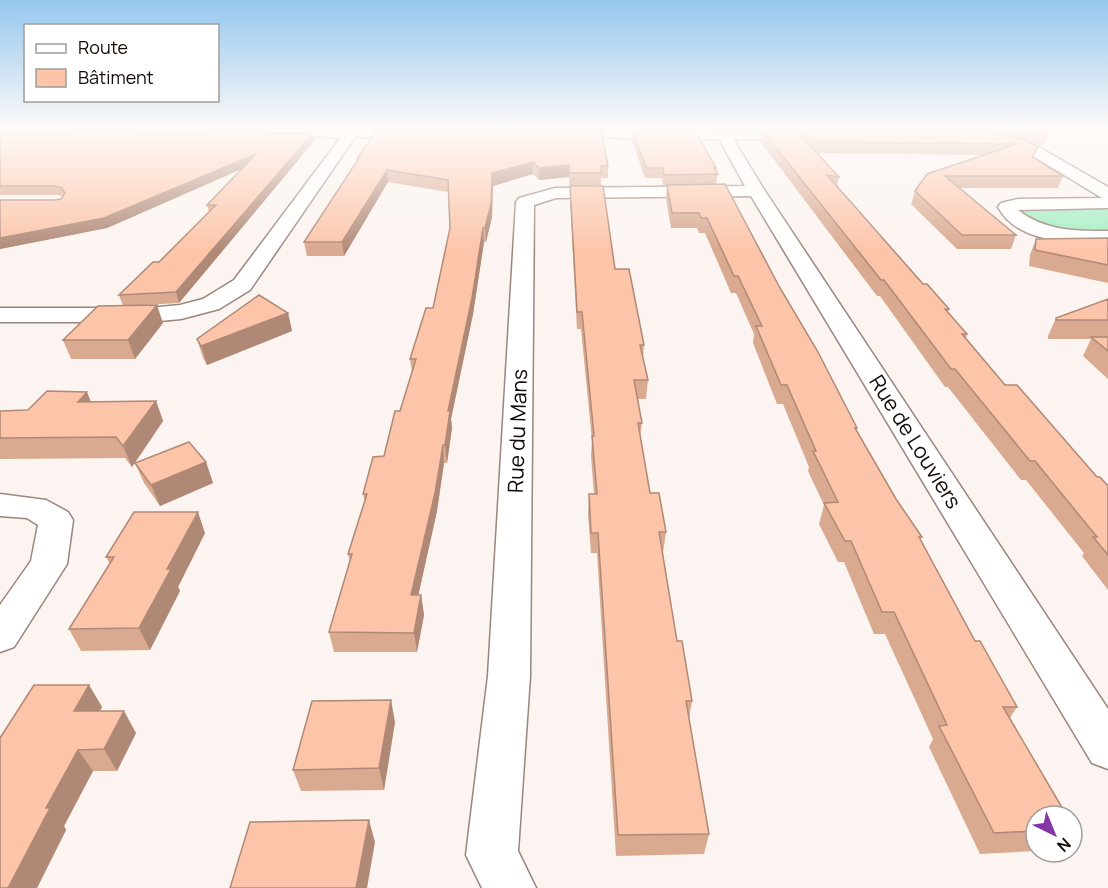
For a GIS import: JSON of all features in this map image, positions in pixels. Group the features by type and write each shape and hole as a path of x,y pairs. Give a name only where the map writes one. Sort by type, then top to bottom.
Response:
{"street":[{"path":"0,315 149,315 181,312 211,304 242,285 325,169"},
{"name":"Rue de Louviers","path":"744,169 1108,748"},
{"path":"1066,169 1108,194"},
{"name":"Rue du Mans","path":"510,888 492,855 509,676 525,202 555,192 756,191"},
{"path":"1108,203 1018,204 1007,207 1009,213 1036,230 1070,237 1108,237"},
{"path":"0,505 34,508 56,520 49,564 0,636"}],"green space":[{"path":"1085,207 1108,210 1108,230 1046,229 1020,214 1024,210"}],"building":[{"path":"0,169 219,169 104,218 0,238 0,200 54,200 61,199 65,193 62,188 54,186 0,186"},
{"path":"241,169 282,169 176,292 119,295 153,262 159,262 216,205 207,205"},
{"path":"352,169 505,169 492,173 491,204 485,228 483,228 472,298 448,411 450,411 445,445 443,445 435,493 411,595 421,595 414,633 329,632 352,554 348,554 367,494 363,494 373,457 384,456 395,411 400,411 416,359 410,359 426,308 433,308 450,228 448,180 387,170 342,242 304,242"},
{"path":"569,169 601,169 601,173 569,173"},
{"path":"663,169 715,169 718,174 664,175"},
{"path":"793,169 832,169 839,177 827,175 923,284 927,284 949,309 945,309 967,334 962,334 1005,385 1017,385 1097,477 1100,477 1108,486 1108,555 1093,537 1097,537 1035,461 1030,461 955,369 951,369 884,280 881,280"},
{"path":"941,169 1052,169 1063,176 945,176 1016,235 962,235 915,191 927,174"},
{"path":"725,184 780,288 818,352 857,428 855,428 896,499 922,537 919,537 975,641 980,641 1017,707 1003,707 1060,804 1024,804 1024,832 994,833 939,726 947,725 894,612 882,612 851,541 845,541 824,503 838,502 813,451 816,451 787,385 781,385 756,326 762,326 738,276 734,276 707,218 701,218 699,213 672,213 667,185"},
{"path":"570,186 603,186 615,269 629,269 644,345 640,345 648,380 634,380 642,423 638,423 650,493 659,493 666,532 659,532 677,641 682,641 692,701 686,701 709,834 618,835 598,533 591,533 589,494 597,494 592,436 594,436 582,312 577,312"},
{"path":"1108,238 1108,265 1035,250 1036,239"},
{"path":"259,295 288,313 201,346 197,339"},
{"path":"1108,299 1108,320 1056,320 1056,318"},
{"path":"157,305 128,340 63,340 98,306"},
{"path":"1091,337 1108,337 1108,351"},
{"path":"47,391 87,392 78,402 156,401 123,446 116,437 0,438 0,411 28,410"},
{"path":"189,442 206,462 151,485 135,463"},
{"path":"134,512 198,512 139,628 69,629 114,557 106,557"},
{"path":"34,685 89,685 74,711 124,711 104,749 78,750 46,808 50,808 8,888 0,888 0,738"},
{"path":"391,700 379,768 293,770 312,701"},
{"path":"369,820 356,888 230,888 250,822"}]}
